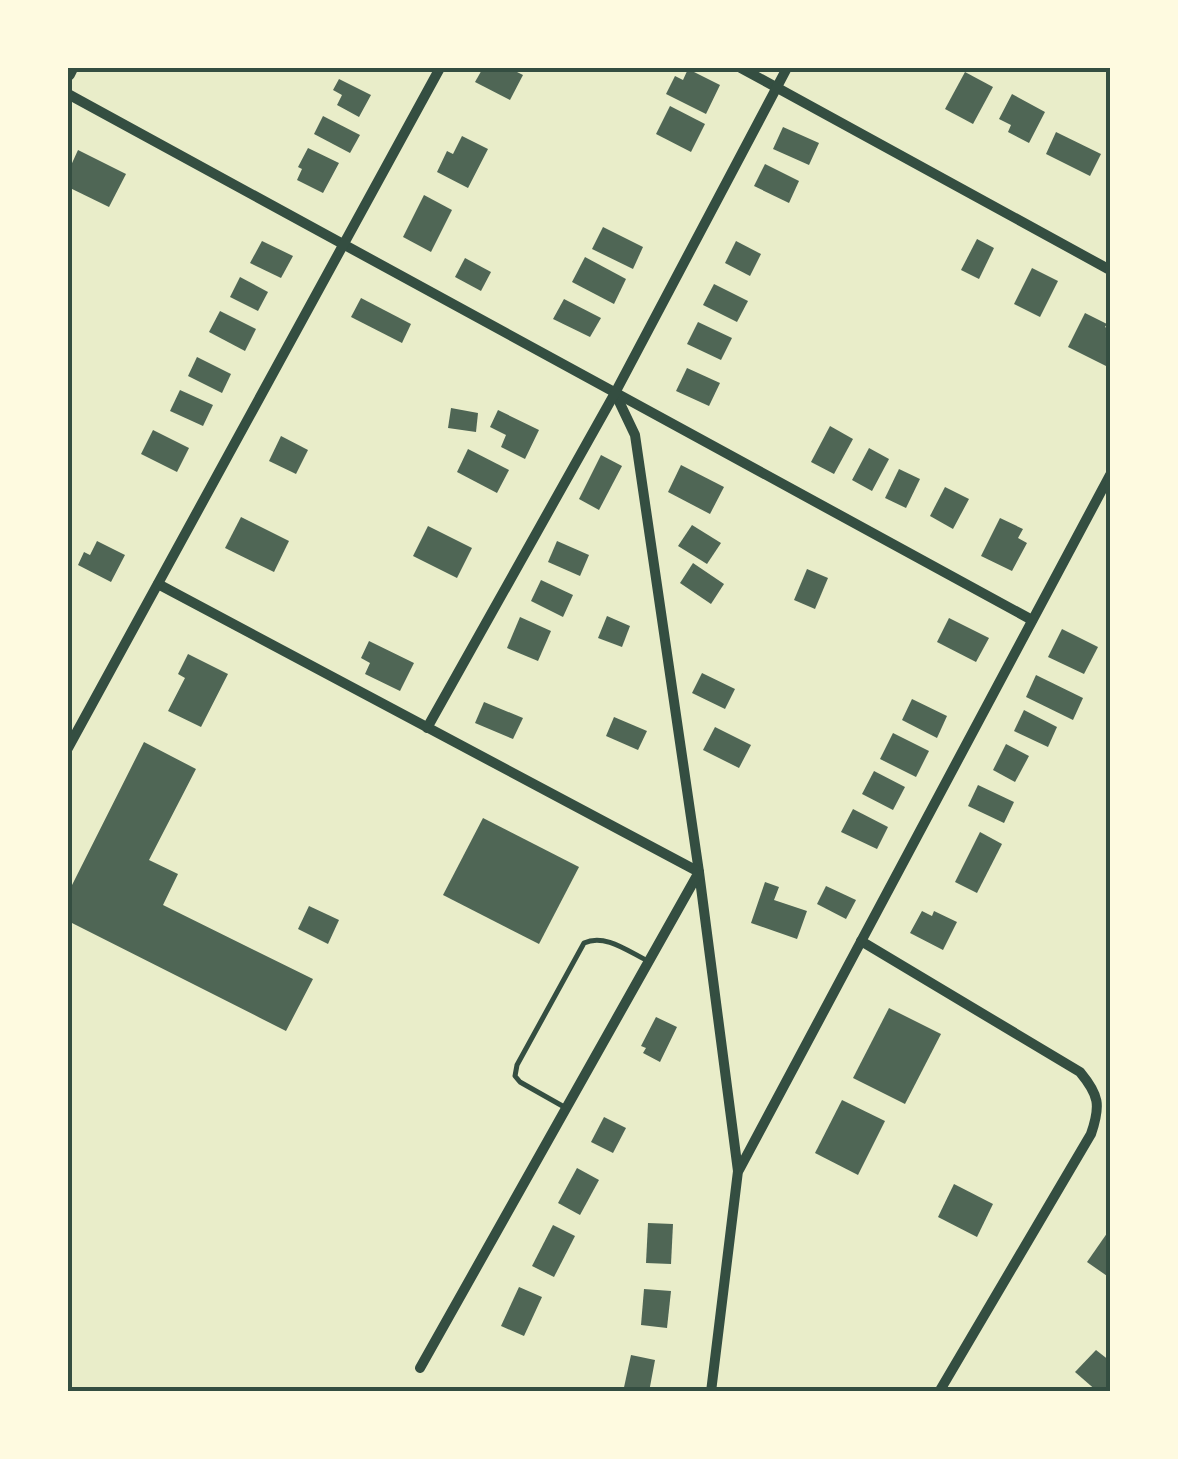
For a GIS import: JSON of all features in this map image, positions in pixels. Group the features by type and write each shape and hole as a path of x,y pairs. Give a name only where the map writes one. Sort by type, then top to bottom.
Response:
{"street":[{"path":"68,74 71,68"},
{"path":"68,748 440,68"},
{"path":"741,68 1110,270"},
{"path":"427,728 615,392 787,68"},
{"path":"68,94 1032,620"},
{"path":"615,392 636,435 738,1171 711,1392"},
{"path":"738,1171 1110,475"},
{"path":"158,584 699,872"},
{"path":"420,1368 699,872"},
{"path":"861,940 1080,1072 1094,1090 1099,1112 1092,1134 940,1392"}],"lane":[{"path":"566,1108 515,1076 584,943 604,940 648,962"}],"building":[{"path":"483,68 509,68 523,75 510,100 475,82"},
{"path":"688,69 720,85 706,114 666,94 675,76 683,80"},
{"path":"965,72 993,87 973,124 945,109"},
{"path":"339,79 371,95 359,117 337,105 342,95 333,90"},
{"path":"1012,94 1045,112 1029,143 1008,132 1011,125 999,119"},
{"path":"670,106 705,124 691,152 656,134"},
{"path":"323,116 360,135 350,153 314,134"},
{"path":"783,127 819,143 809,165 773,149"},
{"path":"1056,132 1101,154 1090,176 1046,154"},
{"path":"462,136 488,149 468,188 437,172 447,151 453,154"},
{"path":"308,148 339,163 323,193 297,180 302,169 298,167"},
{"path":"78,150 126,174 109,207 68,187 68,172"},
{"path":"765,164 799,181 789,203 754,186"},
{"path":"424,195 452,210 431,252 403,237"},
{"path":"603,227 643,247 633,269 592,249"},
{"path":"977,239 994,248 979,279 961,270"},
{"path":"262,241 293,256 281,278 250,263"},
{"path":"736,241 761,254 750,276 725,263"},
{"path":"585,257 626,279 614,304 572,282"},
{"path":"465,258 491,272 481,291 455,277"},
{"path":"1032,268 1058,281 1040,317 1014,304"},
{"path":"240,277 268,292 258,311 230,297"},
{"path":"714,284 748,301 737,322 703,305"},
{"path":"361,298 411,324 402,343 351,317"},
{"path":"564,299 601,318 590,337 553,319"},
{"path":"220,311 256,329 245,351 209,332"},
{"path":"1085,313 1107,324 1105,327 1110,330 1110,368 1068,347"},
{"path":"698,322 732,338 721,360 687,344"},
{"path":"197,357 231,374 222,393 188,376"},
{"path":"687,368 720,383 709,406 676,391"},
{"path":"180,390 213,405 203,426 170,411"},
{"path":"451,408 478,413 476,432 448,428"},
{"path":"498,410 539,430 525,459 501,447 506,435 490,427"},
{"path":"830,426 853,439 834,474 811,462"},
{"path":"153,430 189,448 177,472 141,454"},
{"path":"281,436 308,450 296,474 269,461"},
{"path":"869,448 889,459 872,491 852,480"},
{"path":"468,449 509,470 497,493 457,472"},
{"path":"601,455 622,466 599,510 579,499"},
{"path":"681,465 724,487 710,514 668,492"},
{"path":"899,469 920,479 906,508 885,498"},
{"path":"945,487 969,499 953,529 930,516"},
{"path":"241,517 289,541 274,572 225,548"},
{"path":"1000,518 1023,529 1018,538 1027,543 1012,571 981,556"},
{"path":"692,525 721,543 707,564 678,546"},
{"path":"428,526 472,548 457,578 413,556"},
{"path":"97,541 125,555 111,582 78,565 84,552 90,555"},
{"path":"557,541 589,555 580,576 548,562"},
{"path":"693,563 724,584 711,604 680,583"},
{"path":"807,569 828,578 815,609 794,600"},
{"path":"541,580 573,595 563,617 531,601"},
{"path":"607,616 630,626 622,647 598,638"},
{"path":"520,617 551,631 538,661 507,648"},
{"path":"949,618 989,638 976,662 937,642"},
{"path":"1062,629 1098,647 1084,674 1048,657"},
{"path":"369,641 414,663 400,691 365,674 370,663 361,658"},
{"path":"188,654 228,674 201,727 168,711 185,678 178,674"},
{"path":"702,673 735,689 725,709 692,693"},
{"path":"1036,675 1083,698 1073,720 1026,697"},
{"path":"912,699 947,716 937,738 902,720"},
{"path":"484,702 523,718 513,739 475,723"},
{"path":"1024,710 1057,727 1048,747 1014,731"},
{"path":"614,717 647,731 638,750 606,736"},
{"path":"715,727 751,745 739,768 703,750"},
{"path":"893,733 929,751 916,777 880,759"},
{"path":"144,742 196,769 149,860 178,874 163,905 313,979 286,1031 68,921 68,893"},
{"path":"1006,744 1029,756 1015,782 993,770"},
{"path":"874,771 905,787 893,810 862,794"},
{"path":"978,785 1014,802 1004,823 968,806"},
{"path":"853,809 888,827 877,849 841,832"},
{"path":"483,818 579,867 539,944 443,895"},
{"path":"980,832 1002,844 977,893 955,882"},
{"path":"765,882 779,887 774,900 807,911 797,939 751,923"},
{"path":"826,886 856,900 846,919 817,904"},
{"path":"309,906 339,920 328,944 298,929"},
{"path":"922,911 932,916 934,911 957,922 943,950 910,933"},
{"path":"889,1008 941,1034 905,1104 853,1078"},
{"path":"656,1017 677,1027 660,1062 643,1053 646,1048 641,1046"},
{"path":"842,1100 885,1121 858,1175 815,1153"},
{"path":"604,1117 626,1128 613,1153 591,1142"},
{"path":"577,1168 599,1180 580,1215 558,1203"},
{"path":"954,1184 993,1204 977,1237 938,1217"},
{"path":"648,1223 673,1224 671,1264 646,1263"},
{"path":"553,1225 575,1236 554,1277 532,1266"},
{"path":"1110,1229 1110,1278 1087,1262"},
{"path":"519,1287 542,1297 524,1336 501,1326"},
{"path":"644,1289 671,1291 667,1328 641,1325"},
{"path":"1096,1350 1110,1361 1110,1392 1098,1392 1075,1372"},
{"path":"631,1355 655,1360 649,1392 623,1392"}]}
